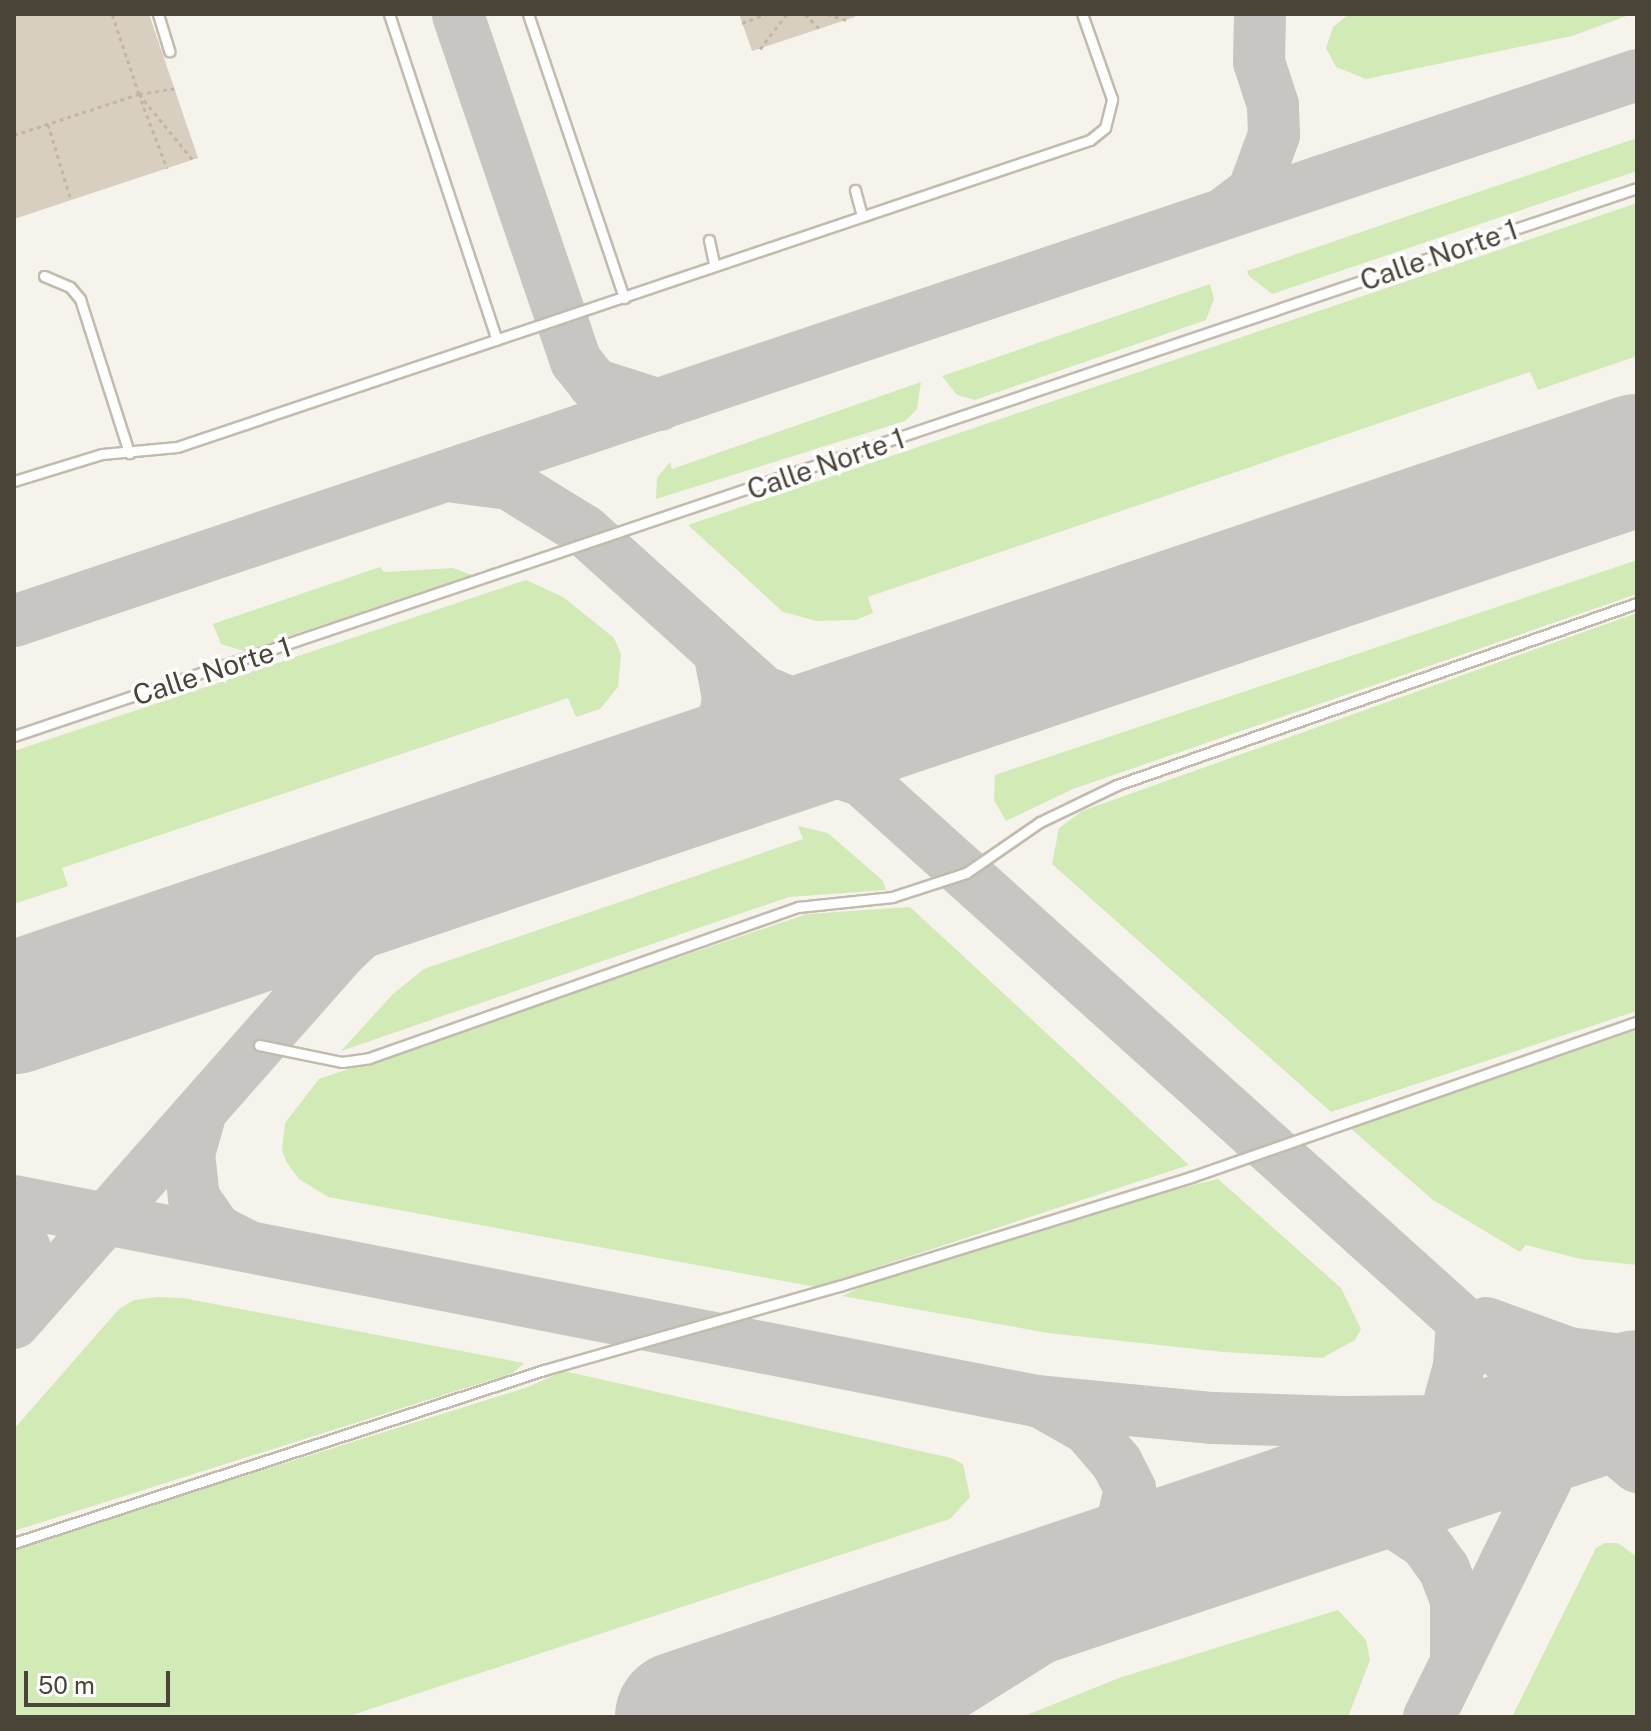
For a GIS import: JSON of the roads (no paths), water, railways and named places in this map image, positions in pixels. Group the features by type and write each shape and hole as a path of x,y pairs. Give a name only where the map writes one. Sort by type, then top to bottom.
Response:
{"lane":[{"path":"158,14 169,51"},
{"path":"389,14 497,340"},
{"path":"528,14 624,298"},
{"path":"14,481 102,454 177,447 1090,140 1105,128 1112,99 1082,14"},
{"name":"Calle Norte 1","path":"14,736 1637,188"},
{"path":"855,190 862,216"},
{"path":"709,240 714,264"},
{"path":"44,276 70,287 80,299 129,453"},
{"path":"259,1045 342,1062 369,1058 798,907 907,892 966,873 1040,822 1117,785 1637,603"},
{"path":"14,1543 544,1370 839,1286 1191,1177 1637,1022"}]}
